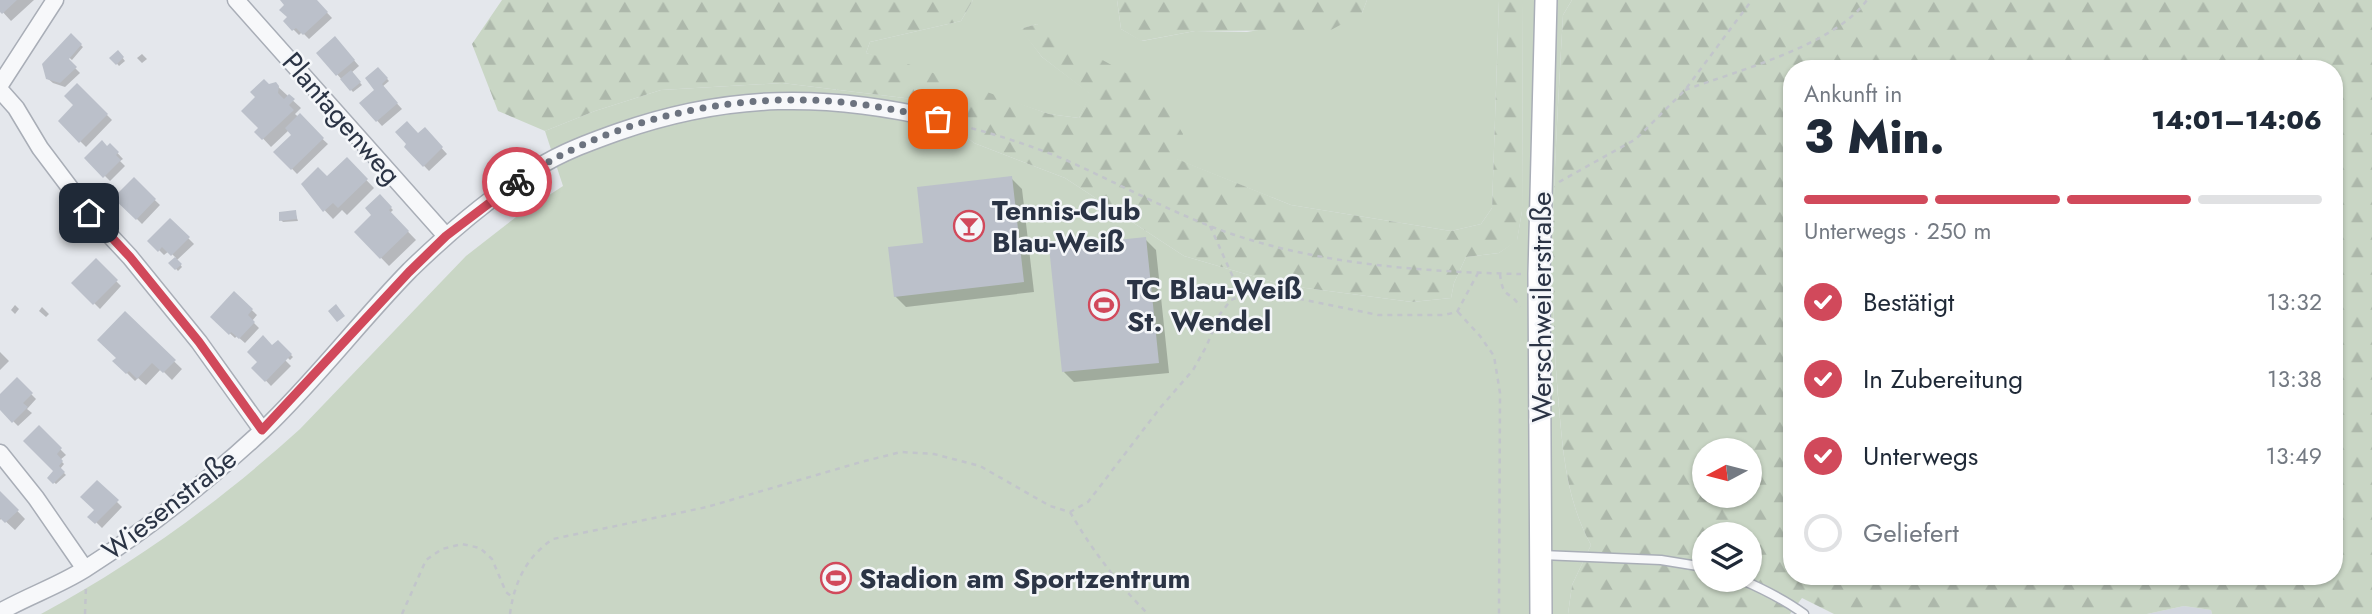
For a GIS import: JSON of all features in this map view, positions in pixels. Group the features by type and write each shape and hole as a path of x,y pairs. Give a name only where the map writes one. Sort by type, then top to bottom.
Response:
{"main road":[{"name":"Werschweilerstraße","path":"1541,614 1539,274 1546,0"}],"street":[{"path":"55,0 0,87 40,148 89,213 130,257 199,342 262,430"},
{"name":"Plantagenweg","path":"236,0 446,236"},
{"name":"Wiesenstraße","path":"0,612 83,570 136,534 262,430 446,236 536,168 578,146 641,124 688,111 744,102 800,100 887,107 938,119"},
{"path":"0,453 36,498 83,570"}],"lane":[{"path":"1542,555 1661,560 1692,565"},
{"path":"1762,588 1804,614"}],"path":[{"path":"1541,192 1636,139 1685,90 1752,0"},
{"path":"1685,90 1765,62 1830,33 1867,0"},
{"path":"938,119 1064,159 1210,226 1296,253 1353,262 1478,273 1539,274"},
{"path":"1210,226 1241,295"},
{"path":"1070,512 1088,502 1192,370 1206,347 1220,314 1231,300 1241,295 1271,293 1378,315 1444,315 1457,312 1478,273"},
{"path":"1457,312 1480,336 1494,356 1500,393 1499,614"},
{"path":"510,614 512,597 520,574 538,549 553,539 707,508 861,461 901,452 934,454 980,466 1050,506 1070,512 1089,545 1126,593 1148,614"},
{"path":"402,614 426,560 442,549 462,544 481,548 492,559 506,592 512,597"},
{"path":"83,570 86,584 85,614"}],"shaded area":[{"path":"2184,606 2211,610 2212,614 2147,614"}],"green space":[{"path":"502,0 973,0 961,21 870,42 866,53 905,63 1049,114 1079,118 1090,94 1042,57 1020,29 1037,24 1157,90 1183,134 1177,159 1291,205 1451,231 1481,224 1492,208 1499,0 1523,0 1522,211 1517,241 1499,253 1466,257 1454,283 1451,298 1412,302 1283,285 1184,256 1065,178 974,143 921,100 782,83 661,90 595,111 545,131 498,111 472,44"},
{"path":"973,0 1117,0 1121,29 1142,41 1195,31 1247,32 1362,13 1367,0 1499,0 1492,208 1481,224 1451,231 1291,205 1176,159 1037,24 1021,29 1042,57 1091,94 1079,118 1049,114 866,53 870,42 961,21"},
{"path":"1117,0 1367,0 1362,13 1331,30 1195,31 1141,41 1121,29"},
{"path":"1523,0 1572,0 1563,15 1554,206 1553,302 1558,397 1567,473 1582,527 1591,545 1572,585 1568,614 41,614 143,552 240,481 300,429 466,256 520,214 563,186 545,131 595,111 661,90 782,83 921,100 974,143 1065,178 1184,256 1283,285 1412,302 1451,298 1454,283 1466,257 1499,253 1517,240 1522,211"},
{"path":"1572,0 2372,0 2372,614 2212,614 2211,610 2184,606 2147,614 1834,614 1802,598 1790,614 1568,614 1572,585 1591,545 1570,491 1562,435 1553,301 1554,206 1563,15"}],"building":[{"path":"0,0 17,0 2,14"},
{"path":"280,0 317,0 328,12 303,35 296,28 292,31 283,21 287,17 279,10 284,5"},
{"path":"71,33 82,44 69,59 77,67 60,83 46,79 42,64"},
{"path":"335,36 355,60 336,76 316,53"},
{"path":"118,50 124,57 116,65 109,58"},
{"path":"378,67 388,78 382,84 398,103 376,122 359,103 374,90 365,78"},
{"path":"351,70 361,82 350,91 340,79"},
{"path":"264,79 269,84 276,82 279,86 278,93 284,99 289,94 295,99 289,105 294,110 262,140 254,132 258,128 241,111 255,97 250,92"},
{"path":"77,83 108,114 79,143 58,121 73,105 64,96"},
{"path":"300,113 324,138 291,170 273,152 291,135 285,128"},
{"path":"407,121 418,133 425,127 443,147 423,167 404,147 406,144 395,132"},
{"path":"102,140 107,146 110,143 119,152 116,155 121,160 103,178 84,158"},
{"path":"347,157 368,179 338,208 333,203 323,212 301,184 318,167 327,176"},
{"name":"Tennis-Club Blau-Weiß","path":"1012,176 1024,282 894,297 888,247 923,243 917,187"},
{"path":"134,177 156,199 136,220 113,198"},
{"path":"380,194 392,207 389,210 409,231 380,259 354,232 371,215 365,208"},
{"path":"296,210 297,219 279,221 279,212"},
{"path":"170,218 190,237 171,256 162,247 158,252 147,241"},
{"name":"TC Blau-Weiß St. Wendel","path":"1146,237 1159,363 1062,372 1049,247"},
{"path":"175,257 182,264 175,270 168,263"},
{"path":"96,258 118,280 93,305 71,283"},
{"path":"234,291 253,309 248,315 255,322 239,339 231,332 229,335 210,317"},
{"path":"336,304 345,316 337,322 328,311"},
{"path":"125,311 176,360 163,373 152,363 137,379 129,371 126,374 112,361 116,358 97,340"},
{"path":"263,335 272,345 278,340 292,354 265,382 251,368 257,362 247,352"},
{"path":"17,377 33,393 23,403 28,407 12,423 0,410 0,394"},
{"path":"39,425 62,448 57,454 63,461 59,466 65,472 53,484 47,478 53,471 23,441"},
{"path":"97,480 119,500 95,524 87,517 94,510 80,497"},
{"path":"0,491 19,510 5,523 0,518"}],"way so far":[{"path":"517,182 536,168 578,146 688,111 744,102 846,102 887,107 938,119"}],"place":[{"name":"Tennis-Club Blau-Weiß","path":"969,226"},
{"name":"TC Blau-Weiß St. Wendel","path":"1104,305"},
{"name":"Stadion am Sportzentrum","path":"836,578"}],"route":[{"path":"89,213 130,257 199,342 262,430 446,236 517,182"}]}
